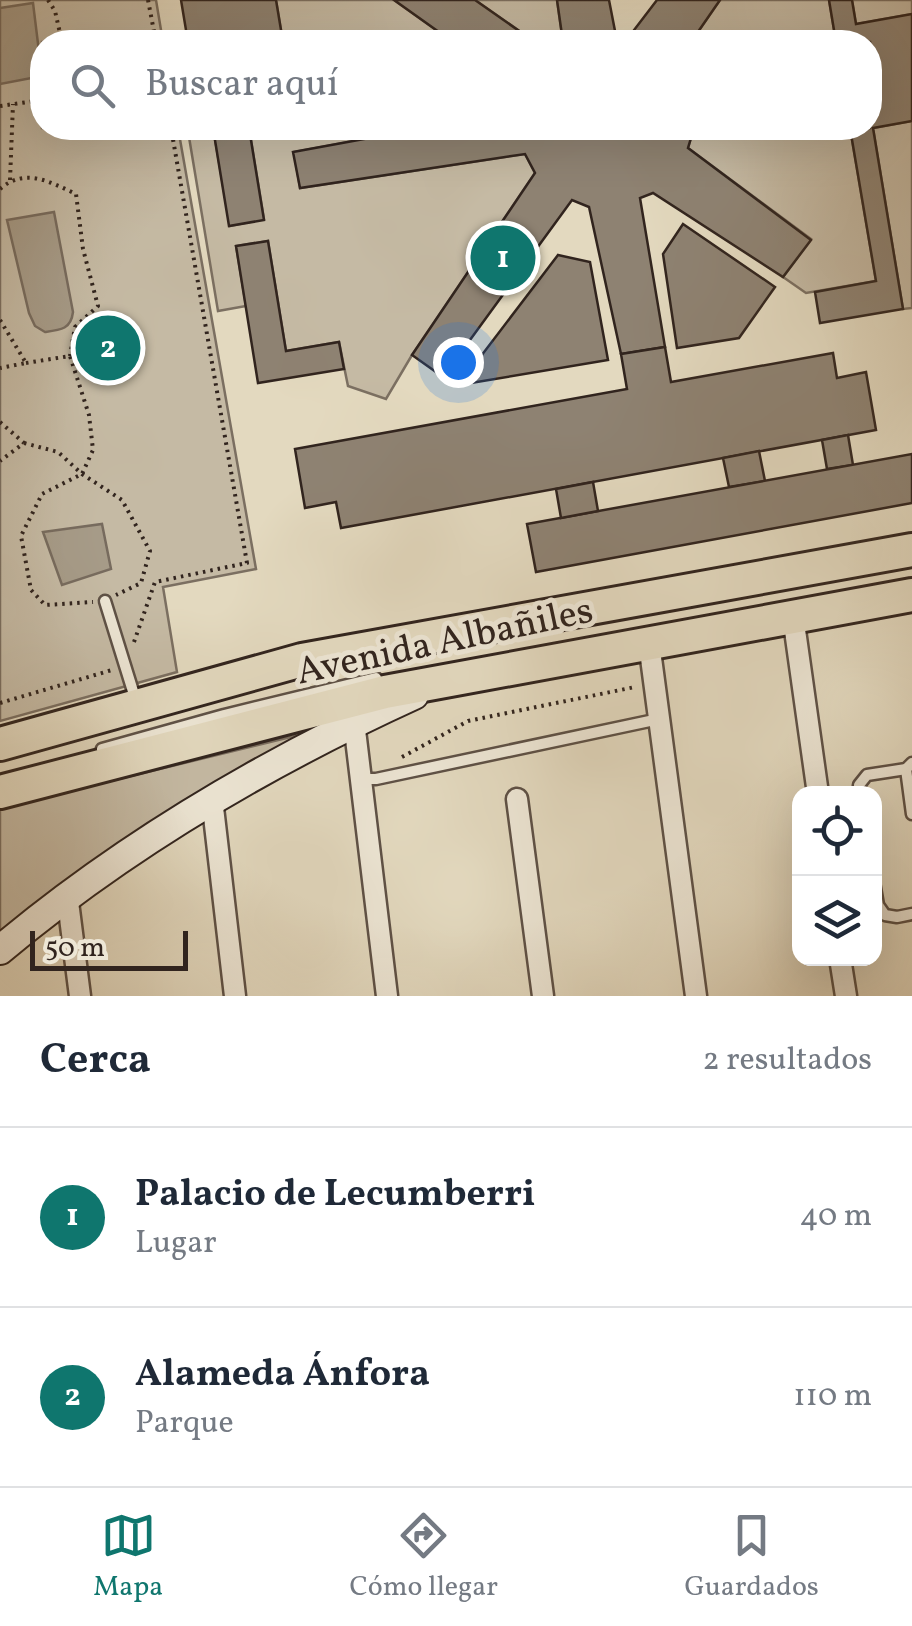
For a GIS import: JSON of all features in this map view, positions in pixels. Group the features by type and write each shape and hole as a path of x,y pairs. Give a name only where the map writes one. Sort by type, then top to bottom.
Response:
{"main road":[{"name":"Avenida Albañiles","path":"0,744 302,660 912,550"},
{"name":"Avenida Albañiles","path":"0,792 312,710 445,681 912,595"}],"street":[{"path":"794,616 817,786"},
{"path":"649,642 696,996"},
{"path":"0,950 67,894 212,800 354,722 445,681"},
{"path":"354,722 388,996"},
{"path":"518,798 543,996"},
{"path":"212,800 235,996"},
{"path":"67,894 80,996"},
{"path":"841,966 846,996"}],"lane":[{"path":"104,601 138,706"},
{"path":"92,752 224,715 390,676"},
{"path":"361,779 659,719"},
{"path":"860,786 867,775 909,766 912,814"},
{"path":"882,910 885,915 897,917 912,914"}],"path":[{"path":"48,0 56,10 60,30"},
{"path":"148,0 154,30"},
{"path":"0,106 30,102"},
{"path":"10,180 14,104"},
{"path":"0,703 126,666 155,582 247,562 173,140"},
{"path":"0,189 10,180 39,176 76,194 83,248 98,306 75,327 70,356 88,414 92,450 82,474 42,494 20,536 30,590 45,606 104,601 142,584 150,551 122,500 82,474 58,452 24,443 0,422"},
{"path":"0,320 26,363"},
{"path":"0,368 70,356"},
{"path":"0,460 24,443"},
{"path":"361,779 468,721 654,683"}],"shaded area":[{"path":"0,0 156,0 161,30 30,30 30,140 180,140 256,569 163,587 177,672 0,721"},
{"path":"276,0 394,0 436,30 281,30"},
{"path":"475,0 557,0 561,30 518,30"},
{"path":"720,0 829,0 834,30 699,30"},
{"path":"852,0 912,0 912,14 856,24"},
{"path":"33,3 36,30 30,30 30,78 0,84 0,8"},
{"path":"912,121 912,308 903,309 875,140 882,140 882,126"},
{"path":"190,140 215,140 230,226 264,219 251,140 359,140 294,152 300,188 525,154 535,173 386,399 348,386 339,342 286,351 268,241 236,246 246,306 218,311"},
{"path":"690,140 852,140 876,281 806,293 783,277 811,239 688,148"},
{"path":"54,212 73,312 64,328 45,332 35,326 29,313 7,220"},
{"path":"102,524 111,569 62,585 43,532"},
{"path":"307,733 0,946 0,808"}],"building":[{"path":"181,0 276,0 281,30 186,30"},
{"path":"394,0 475,0 518,30 436,30"},
{"path":"557,0 609,0 615,30 561,30"},
{"path":"657,0 720,0 699,30 634,30"},
{"path":"829,0 852,0 856,24 912,14 912,121 882,126 882,30 834,30"},
{"path":"215,140 251,140 264,220 229,226"},
{"path":"358,140 690,140 688,148 811,240 783,277 653,193 640,198 665,347 621,354 589,207 572,200 443,377 412,355 535,173 525,154 300,188 293,152"},
{"path":"852,140 875,140 903,309 820,323 815,292 876,281"},
{"path":"683,224 775,287 739,338 677,348 663,254"},
{"path":"268,241 286,351 339,342 344,369 258,383 236,246"},
{"path":"558,255 590,262 608,360 459,385"},
{"path":"665,347 671,382 833,353 837,378 866,372 876,430 341,528 336,502 305,508 295,449 627,389 621,354"},
{"path":"848,435 853,465 827,469 822,440"},
{"path":"759,451 765,481 729,487 723,458"},
{"path":"912,454 912,503 536,572 527,524"},
{"path":"593,482 598,511 561,518 556,489"}],"place":[{"name":"Palacio de Lecumberri","path":"503,258"},
{"name":"Alameda Ánfora","path":"108,348"}]}
